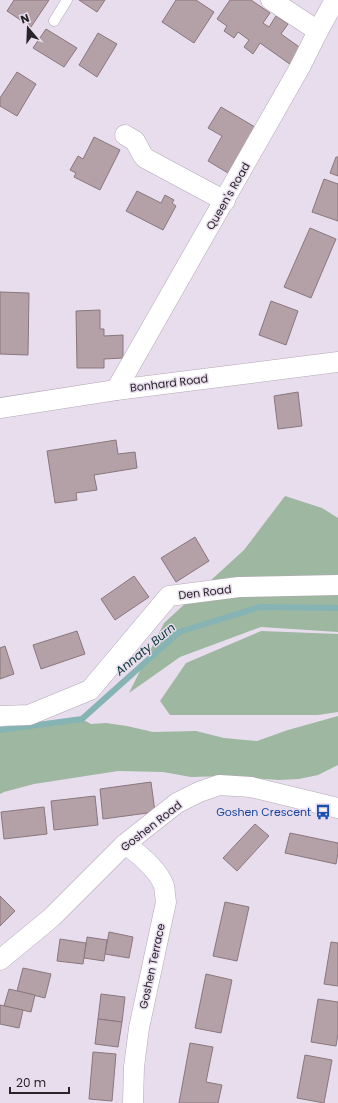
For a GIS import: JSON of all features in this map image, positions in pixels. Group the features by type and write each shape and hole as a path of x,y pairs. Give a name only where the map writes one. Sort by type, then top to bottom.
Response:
{"street":[{"path":"271,0 318,31"},
{"name":"Queen's Road","path":"116,390 300,68 335,0"},
{"path":"125,135 135,141 145,158 225,201"},
{"name":"Bonhard Road","path":"0,408 116,390 338,362"},
{"name":"Den Road","path":"0,716 29,716 90,690 169,596 239,587 338,585"},
{"name":"Goshen Road","path":"0,960 51,918 125,844 177,803 199,792 219,785 251,787 338,808"},
{"name":"Goshen Terrace","path":"125,844 149,865 157,875 164,886 166,902 139,1028 134,1067 133,1103"}],"lane":[{"path":"54,21 67,0"}],"green space":[{"path":"285,496 322,508 338,518 338,632 261,627 180,657 129,693 164,623 244,550"},
{"path":"261,631 338,634 338,712 318,715 170,715 160,701 186,663"},
{"path":"338,716 338,765 318,775 299,779 279,780 225,776 191,777 163,772 118,771 34,784 0,794 0,730 82,719 91,724 106,723 153,732 196,731 224,738 257,741 288,730"}],"building":[{"path":"14,0 49,0 31,27 7,11"},
{"path":"79,0 105,0 97,12"},
{"path":"176,0 196,0 214,12 194,43 162,22"},
{"path":"230,0 251,0 270,13 263,23 269,27 276,16 288,24 281,34 305,51 294,67 260,43 253,54 244,47 249,40 238,32 234,38 224,31 227,26 217,19"},
{"path":"46,29 77,48 64,67 33,48"},
{"path":"98,33 117,44 97,77 79,65"},
{"path":"17,72 36,84 17,116 0,106 0,98"},
{"path":"221,107 255,127 228,173 208,161 222,136 208,128"},
{"path":"94,137 120,150 100,190 74,177 76,173 70,170 78,156 83,159"},
{"path":"336,157 338,157 338,176 330,173"},
{"path":"324,179 338,184 338,221 312,212"},
{"path":"137,191 161,203 165,195 174,200 172,203 176,206 163,230 126,211"},
{"path":"310,228 336,239 311,298 284,287"},
{"path":"0,292 29,293 28,355 0,354"},
{"path":"271,301 298,311 286,345 259,335"},
{"path":"100,310 100,329 104,329 104,336 123,335 123,358 104,359 104,368 77,368 76,311"},
{"path":"298,392 302,426 278,429 274,396"},
{"path":"116,440 118,454 135,452 137,468 94,475 97,490 76,493 77,500 55,503 47,451"},
{"path":"195,537 209,561 176,582 161,558"},
{"path":"134,576 149,597 115,620 101,599"},
{"path":"77,631 85,654 41,669 33,645"},
{"path":"5,646 14,674 0,679 0,648"},
{"path":"151,782 155,812 103,819 100,789"},
{"path":"95,796 98,825 54,830 51,801"},
{"path":"44,807 47,834 4,839 1,812"},
{"path":"255,824 269,836 237,871 223,858"},
{"path":"290,833 338,843 336,864 285,853"},
{"path":"0,896 15,911 0,926"},
{"path":"225,902 249,907 237,961 213,956"},
{"path":"109,932 133,937 129,958 105,954"},
{"path":"87,937 107,940 104,961 84,958"},
{"path":"60,939 86,943 83,964 57,961"},
{"path":"331,942 338,943 338,986 324,984"},
{"path":"23,968 51,974 45,998 17,991"},
{"path":"206,974 232,980 221,1033 195,1028"},
{"path":"9,989 35,995 31,1012 4,1006"},
{"path":"101,994 125,997 122,1022 98,1019"},
{"path":"318,999 338,1002 338,1033 336,1046 311,1042"},
{"path":"0,1005 23,1010 19,1028 0,1024"},
{"path":"98,1019 122,1022 118,1047 95,1044"},
{"path":"190,1043 213,1047 206,1082 222,1085 218,1103 179,1103"},
{"path":"93,1052 116,1054 112,1101 89,1099"},
{"path":"305,1055 332,1060 324,1103 297,1098"}],"waterway":[{"name":"Annaty Burn","path":"0,730 82,719 179,632 260,607 338,608"}],"place":[{"name":"Goshen Crescent","path":"323,812"}]}
